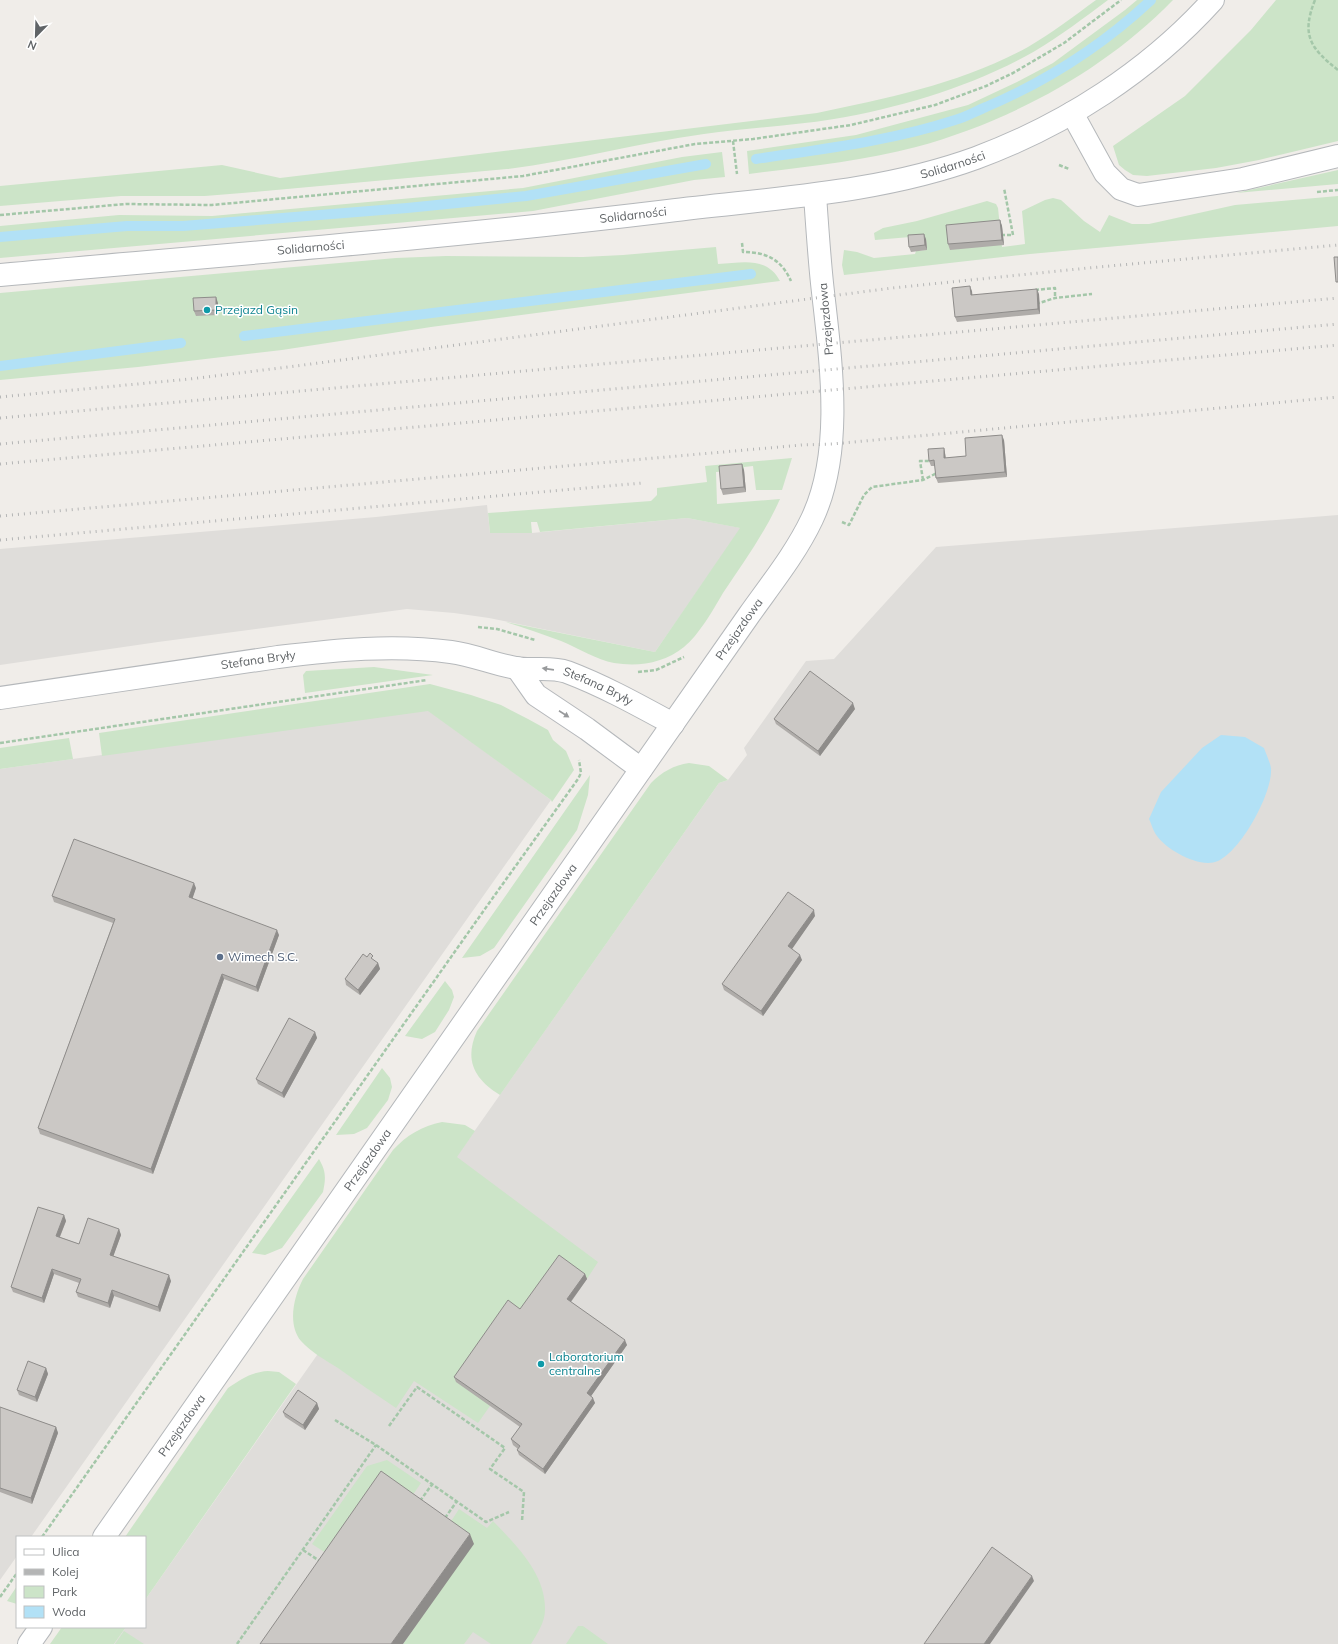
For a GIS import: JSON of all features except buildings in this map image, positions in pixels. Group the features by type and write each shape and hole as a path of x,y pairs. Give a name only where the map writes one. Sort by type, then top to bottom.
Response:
{"street":[{"name":"Solidarności","path":"0,275 552,225 738,202 815,195 904,180 937,171 1003,147 1053,124 1072,113 1122,80 1161,50 1184,30 1212,0"},
{"path":"1072,113 1105,173 1121,189 1138,195 1243,179 1338,156"},
{"name":"Przejazdowa","path":"105,1536 790,556 815,512 826,480 831,456 833,413 815,195"},
{"name":"Stefana Bryły","path":"0,698 278,657 375,648 417,649 452,652 517,668 542,668 565,671 612,691 673,724"},
{"path":"517,668 536,695 587,729 641,769"},
{"path":"29,1644 40,1628"}],"path":[{"path":"0,215 126,204 212,204 523,176 695,144 784,135 851,125 912,111 959,97 986,86 1013,73 1064,43 1121,0"},
{"path":"1315,0 1310,13 1307,32 1314,46 1328,62 1338,70"},
{"path":"733,141 736,174"},
{"path":"995,236 1013,235 1004,188"},
{"path":"742,243 743,252 763,254 780,263 784,267 792,282"},
{"path":"1032,290 1055,288 1055,298"},
{"path":"1032,305 1055,298 1092,294"},
{"path":"923,480 920,460 934,460"},
{"path":"815,512 849,526 864,495 872,487 923,480 937,473 944,473"},
{"path":"636,672 656,670 676,662 687,654"},
{"path":"0,743 429,679"},
{"path":"43,1536 578,779 581,773 581,763 578,756"},
{"path":"389,1426 417,1387 505,1448 490,1469 524,1492 522,1521"},
{"path":"335,1420 433,1483 486,1522 509,1512"},
{"path":"237,1644 376,1445"},
{"path":"417,1504 433,1483"},
{"path":"442,1522 457,1501"},
{"path":"303,1550 326,1566"},
{"path":"0,1597 16,1574"}],"shaded area":[{"path":"487,505 490,533 532,533 687,518 741,528 655,652 489,618 407,609 158,642 0,665 0,549 376,517"},
{"path":"1338,515 1338,1644 114,1644 125,1628 146,1628 146,1599 719,783 728,780 747,755 744,748 806,661 834,659 936,547"},
{"path":"428,710 551,800 32,1536 16,1536 16,1557 0,1580 0,769"}],"green space":[{"path":"1096,0 1108,0 1072,27 1035,51 987,75 937,94 886,108 834,119 679,138 532,166 507,169 205,196 121,196 0,206 0,186 222,165 280,178 817,113 925,88 952,80 1003,60 1028,47"},
{"path":"1137,0 1173,0 1146,26 1117,49 1086,71 1021,108 987,123 951,136 896,152 854,160 749,174 747,151 856,135 968,105 1053,63"},
{"path":"1276,0 1338,0 1338,141 1259,160 1216,168 1147,176 1133,175 1119,165 1113,146 1185,96 1251,30"},
{"path":"722,152 725,177 694,180 533,211 0,258 0,226 119,215 212,216 523,188 682,157"},
{"path":"1338,170 1338,184 1236,193"},
{"path":"1338,196 1338,226 1030,254 844,275 842,265 844,250 857,252 874,258 915,254 916,251 927,250 926,239 910,237 875,240 874,233 883,228 917,221 987,201 996,204 998,208 1002,247 1025,244 1022,211 1045,200 1053,198 1061,200 1084,221 1100,232 1109,215 1132,224 1149,224 1235,205"},
{"path":"716,247 718,264 745,262 761,264 775,273 780,281 431,327 282,350 138,367 0,380 0,293 396,258 446,256 583,257"},
{"path":"792,458 782,490 756,490 753,466 744,467 744,470 716,472 717,504 780,499 761,536 705,622 690,642 668,657 642,664 614,663 594,657 554,638 506,622 655,652 740,528 687,518 540,532 537,522 531,522 532,533 490,533 488,513 651,501 657,495 657,488 707,482 705,466"},
{"path":"374,667 433,675 305,693 303,675 306,671"},
{"path":"430,684 501,705 548,730 553,740 566,751 574,770 552,802 428,711 102,756 99,733"},
{"path":"69,738 73,759 0,769 0,748"},
{"path":"689,763 709,766 728,780 719,783 500,1095 484,1082 474,1068 471,1051 477,1031 651,783 668,770 678,765"},
{"path":"590,775 588,795 577,830 494,948 480,956 462,958"},
{"path":"445,981 452,990 454,997 449,1010 435,1032 422,1039 405,1036"},
{"path":"382,1068 390,1078 392,1087 388,1100 367,1128 354,1134 336,1135"},
{"path":"442,1122 465,1125 475,1131 457,1157 598,1262 587,1279 561,1260 490,1406 478,1423 414,1381 396,1408 309,1349 301,1341 294,1327 293,1310 297,1293 303,1279 393,1150 415,1132"},
{"path":"319,1159 325,1175 323,1192 282,1248 265,1255 252,1253"},
{"path":"262,1372 279,1372 296,1384 146,1599 146,1536 126,1536 228,1388 252,1374"},
{"path":"387,1460 421,1483 410,1499 332,1557 312,1544 367,1466"},
{"path":"459,1509 487,1528 493,1521 520,1550 535,1572 541,1584 544,1597 545,1614 538,1632 531,1644 491,1644 473,1632 464,1644 403,1644 473,1544 448,1526"},
{"path":"16,1588 16,1604 7,1601"},
{"path":"578,1626 583,1626 608,1644 566,1644"},
{"path":"61,1628 125,1628 114,1644 50,1644"},
{"path":"124,1631 144,1644 115,1644"}],"water":[{"path":"1221,735 1245,737 1264,748 1271,768 1270,779 1267,792 1254,820 1236,846 1218,861 1211,863 1202,862 1184,857 1168,847 1156,834 1149,819 1161,792 1202,748"}],"waterway":[{"path":"756,159 831,148 906,134 963,117 1031,86 1073,61 1114,32 1151,0"},
{"path":"0,237 127,226 183,226 407,208 526,196 706,164"},
{"path":"244,336 751,274"},
{"path":"0,366 181,343"}],"railway":[{"path":"0,397 190,379 892,288 1338,245"},
{"path":"0,418 1338,298"},
{"path":"0,444 1338,324"},
{"path":"0,464 1338,345"},
{"path":"0,516 802,445 832,444 1338,397"},
{"path":"0,540 642,483"}],"place":[{"name":"Przejazd Gąsin","path":"207,310"},
{"name":"Wimech S.C.","path":"220,957"},
{"name":"Laboratorium centralne","path":"541,1364"}]}
